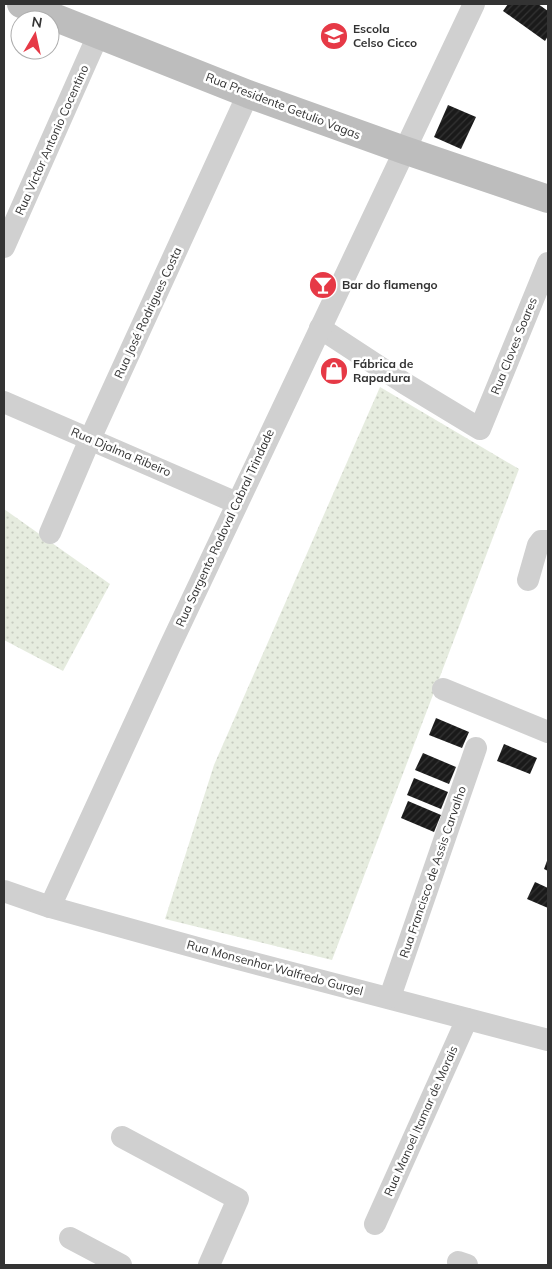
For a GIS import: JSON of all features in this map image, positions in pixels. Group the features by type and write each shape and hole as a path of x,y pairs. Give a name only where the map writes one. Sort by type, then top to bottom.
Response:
{"street":[{"name":"Rua Presidente Getulio Vagas","path":"21,4 99,33 248,94 548,199"},
{"name":"Rua Sargento Rodoval Cabral Trindade","path":"50,907 237,503 474,4"},
{"name":"Rua Victor Antonio Cocentino","path":"4,247 99,33"},
{"name":"Rua José Rodrigues Costa","path":"50,533 90,438 248,94"},
{"name":"Rua Cloves Soares","path":"320,328 480,430 548,263"},
{"name":"Rua Djalma Ribeiro","path":"4,402 237,503"},
{"path":"528,580 538,545 541,541 548,541"},
{"path":"444,689 548,732"},
{"name":"Rua Francisco de Assis Carvalho","path":"390,997 476,748"},
{"name":"Rua Monsenhor Walfredo Gurgel","path":"4,892 50,907 548,1040"},
{"name":"Rua Manoel Itamar de Morais","path":"375,1224 467,1019"},
{"path":"122,1137 238,1199 209,1265"},
{"path":"70,1238 121,1265"}],"shaded area":[{"path":"380,387 519,469 332,960 165,919 214,765"},
{"path":"4,509 110,584 63,671 4,640"}],"building":[{"path":"508,4 538,4 548,11 548,36 545,41 503,11"},
{"path":"448,105 476,117 461,149 434,137"},
{"path":"436,718 469,732 462,748 429,735"},
{"path":"504,744 537,758 530,774 497,761"},
{"path":"423,753 456,767 449,784 415,770"},
{"path":"414,778 448,792 441,809 407,795"},
{"path":"408,801 441,815 434,832 401,818"},
{"path":"548,858 548,871 544,869"},
{"path":"535,882 548,888 548,908 527,899"}],"place":[{"name":"Escola Celso Cicco","path":"334,36"},
{"name":"Bar do flamengo","path":"323,285"},
{"name":"Fábrica de Rapadura","path":"334,371"}]}
